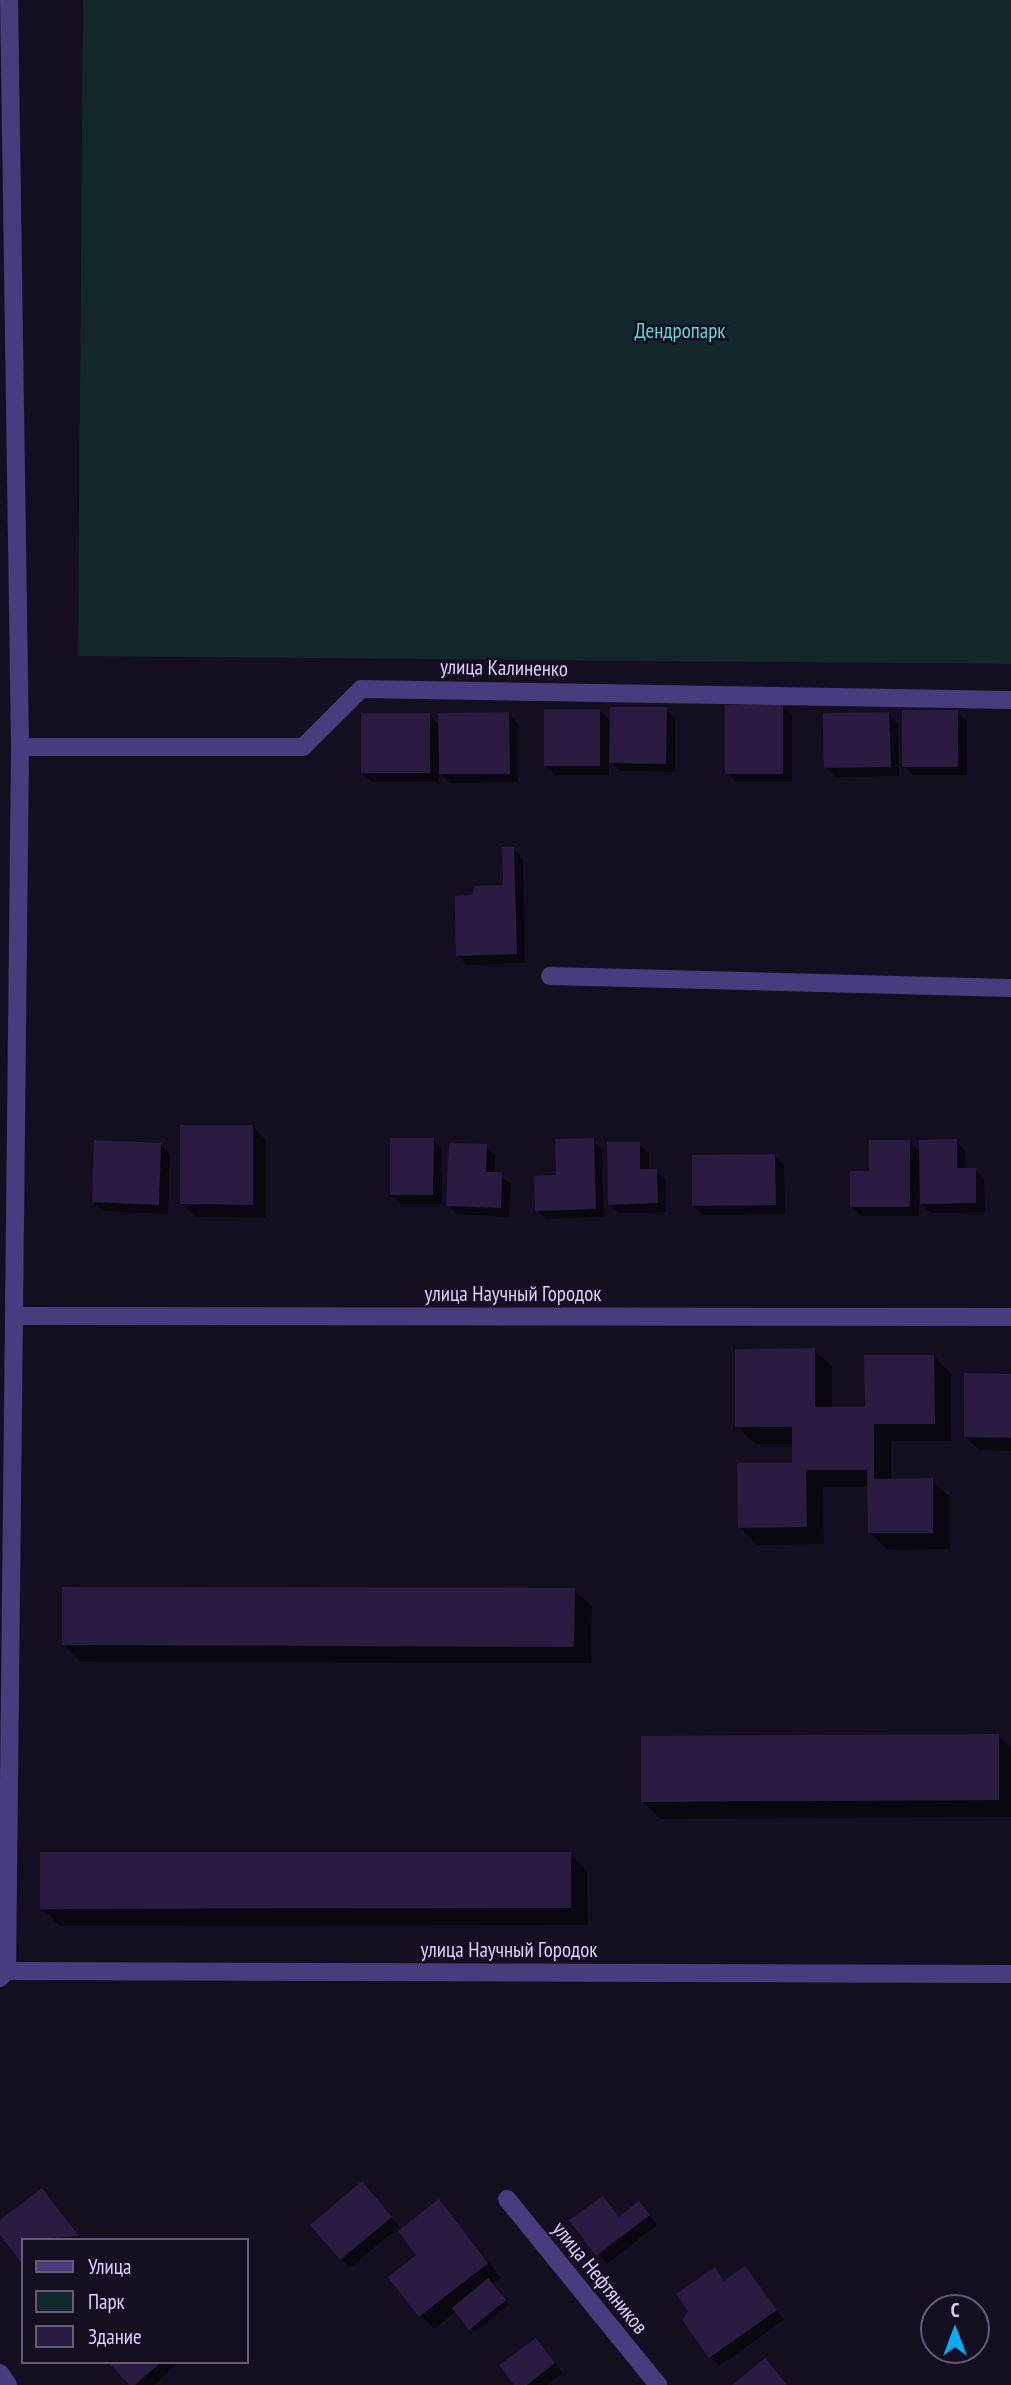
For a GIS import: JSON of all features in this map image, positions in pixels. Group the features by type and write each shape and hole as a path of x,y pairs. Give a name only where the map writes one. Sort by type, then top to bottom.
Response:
{"street":[{"path":"4,1974 20,747 9,0"},
{"name":"улица Калиненко","path":"20,747 303,747 361,689 1011,699"},
{"path":"550,976 1011,988"},
{"name":"улица Научный Городок","path":"14,1316 1011,1317"},
{"name":"улица Научный Городок","path":"4,1974 1011,1974"},
{"name":"улица Нефтяников","path":"507,2199 658,2385"},
{"path":"0,2373 8,2385"}],"green space":[{"name":"Дендропарк","path":"83,0 1011,0 1011,664 78,656"}],"building":[{"path":"725,705 783,705 783,774 725,774"},
{"path":"610,707 667,707 666,764 609,763"},
{"path":"544,709 600,709 600,766 544,766"},
{"path":"902,710 958,710 958,767 902,767"},
{"path":"509,712 510,774 439,774 438,713"},
{"path":"889,712 891,767 824,768 823,713"},
{"path":"361,713 430,713 430,773 361,773"},
{"path":"502,847 514,847 517,954 456,956 455,896 472,895 475,886 503,885"},
{"path":"180,1125 253,1125 253,1205 180,1204"},
{"path":"390,1138 434,1138 433,1195 390,1195"},
{"path":"594,1138 596,1209 535,1211 534,1176 556,1175 555,1139"},
{"path":"957,1139 957,1168 976,1168 976,1203 920,1204 919,1140"},
{"path":"94,1140 161,1143 159,1205 92,1202"},
{"path":"869,1140 910,1140 910,1207 850,1207 850,1171 869,1171"},
{"path":"607,1142 640,1142 640,1169 657,1169 658,1203 608,1205"},
{"path":"449,1143 487,1144 486,1172 502,1172 501,1208 446,1206"},
{"path":"775,1154 776,1205 692,1206 692,1155"},
{"path":"815,1348 815,1407 865,1407 864,1355 934,1355 935,1424 874,1424 874,1479 933,1478 933,1533 868,1533 867,1470 806,1470 807,1527 738,1528 737,1463 792,1463 792,1427 735,1427 735,1349"},
{"path":"964,1373 1011,1374 1011,1438 964,1437"},
{"path":"62,1587 575,1588 574,1647 62,1645"},
{"path":"999,1734 999,1800 641,1802 641,1736"},
{"path":"40,1852 571,1852 571,1908 40,1909"},
{"path":"362,2181 392,2217 340,2260 310,2225"},
{"path":"42,2188 79,2236 21,2238 21,2262 0,2235 0,2220"},
{"path":"603,2196 619,2217 639,2201 650,2215 596,2256 569,2220"},
{"path":"439,2199 488,2263 419,2317 388,2277 416,2255 398,2231"},
{"path":"745,2266 777,2310 709,2358 682,2320 688,2311 676,2294 715,2267 724,2281"},
{"path":"488,2278 506,2300 469,2330 452,2308"},
{"path":"536,2338 555,2363 527,2385 514,2385 499,2365"},
{"path":"765,2358 787,2385 732,2385"},
{"path":"110,2364 159,2364 135,2385 129,2385"}]}
